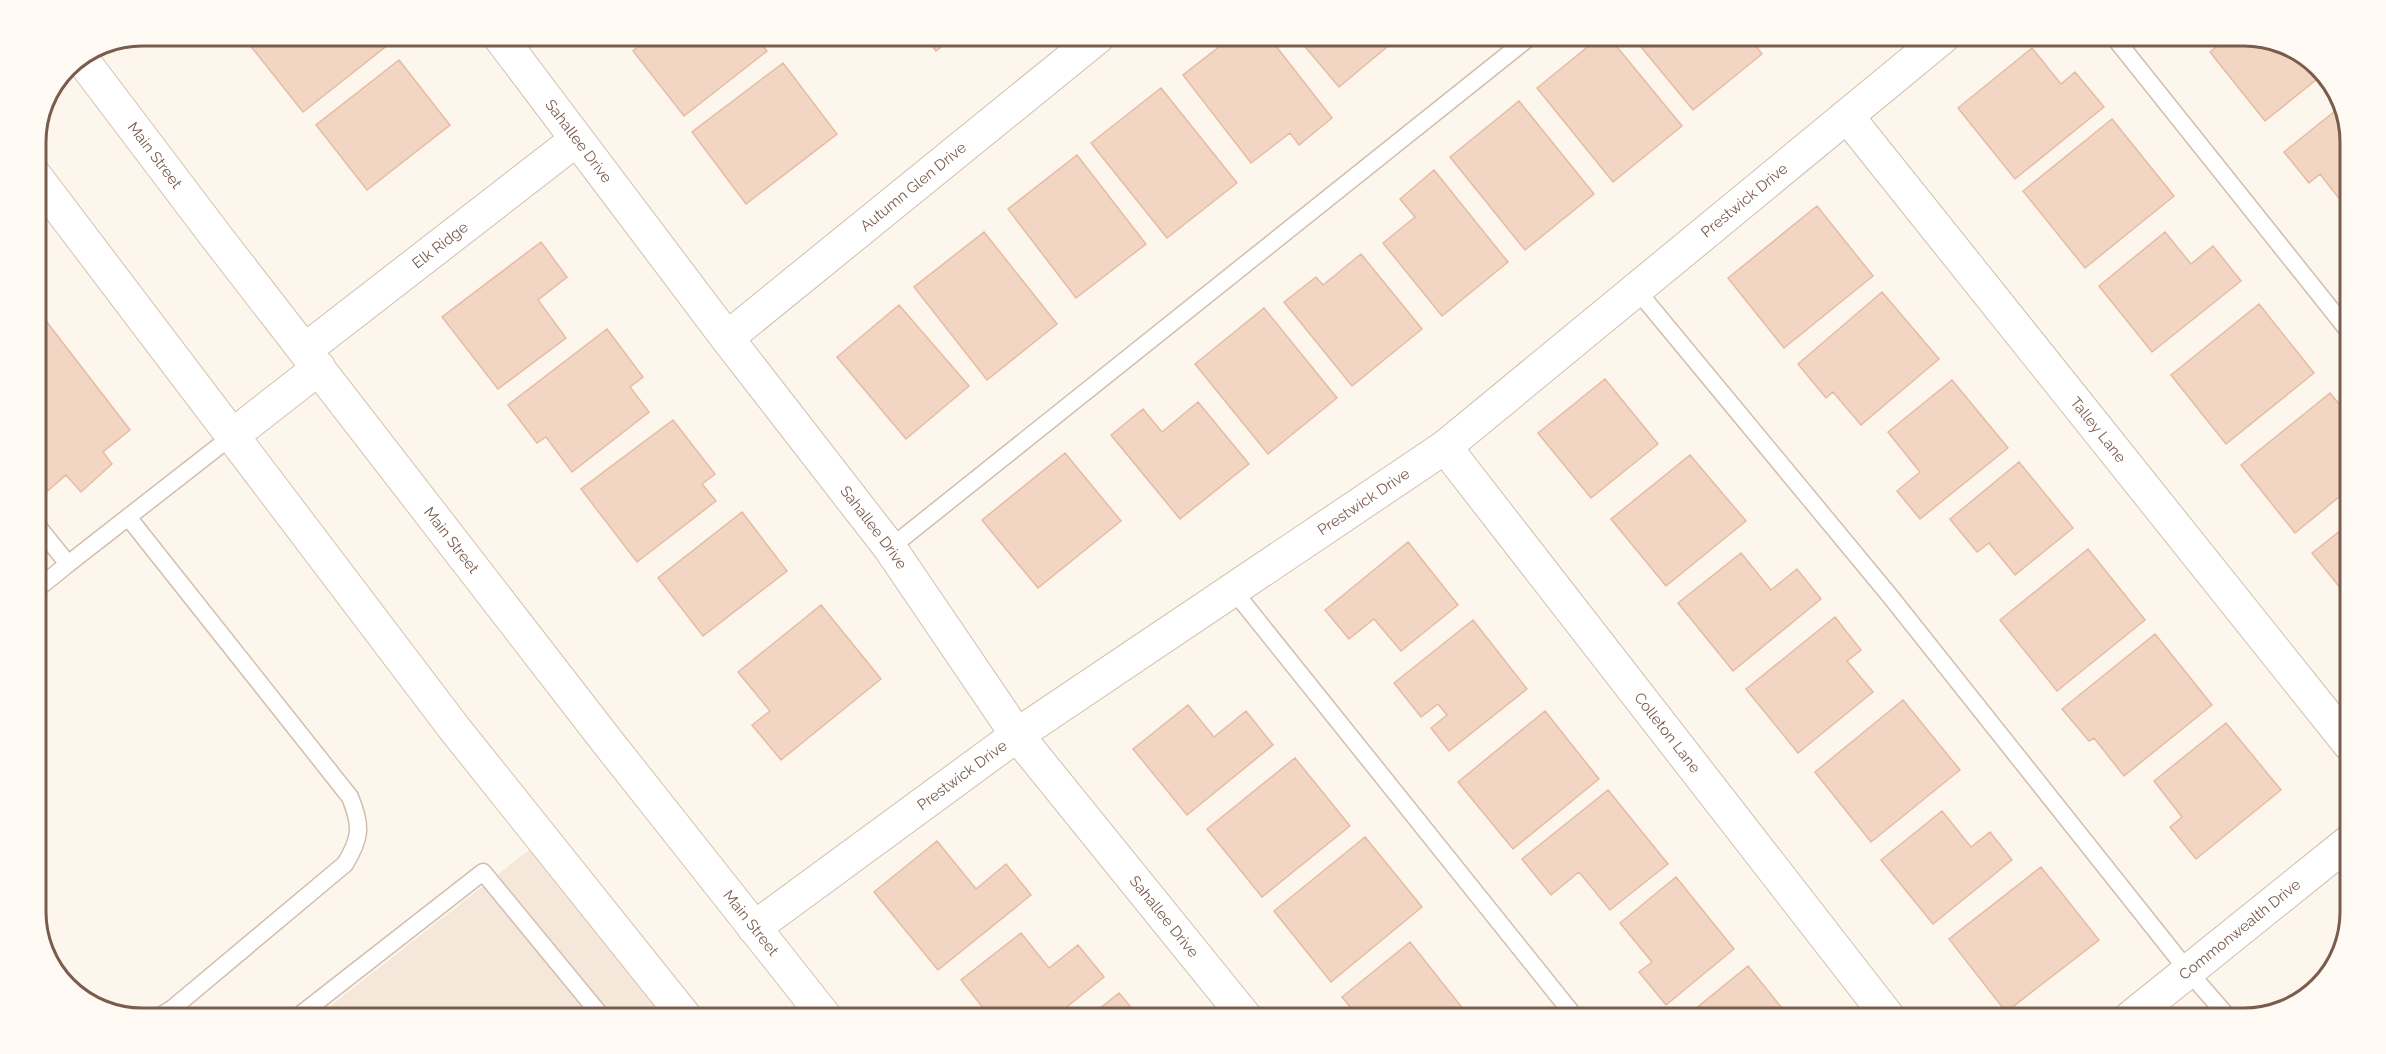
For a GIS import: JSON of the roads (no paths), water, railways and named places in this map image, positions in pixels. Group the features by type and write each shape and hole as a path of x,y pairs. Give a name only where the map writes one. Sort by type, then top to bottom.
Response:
{"street":[{"name":"Sahallee Drive","path":"506,46 727,338 890,548 1017,735 1237,1007"},
{"name":"Autumn Glen Drive","path":"727,338 1087,46"},
{"name":"Prestwick Drive","path":"754,928 1017,735 1445,447 1932,46"},
{"name":"Main Street","path":"86,65 312,359 817,1007"},
{"name":"Talley Lane","path":"1847,116 2340,732"},
{"name":"Elk Ridge","path":"232,436 312,359 576,140"},
{"path":"47,192 454,728 677,1007"},
{"name":"Colleton Lane","path":"1445,447 1880,1007"},
{"name":"Commonwealth Drive","path":"2144,1007 2340,849"}],"lane":[{"path":"890,548 1519,46"},
{"path":"2120,46 2339,320"},
{"path":"1636,289 1890,596 2188,971 2219,1007"},
{"path":"47,581 232,436"},
{"path":"128,517 350,797 358,816 357,845 345,864 174,1007"},
{"path":"47,538 68,564"},
{"path":"1233,590 1567,1007"},
{"path":"311,1007 483,872 594,1007"}]}
